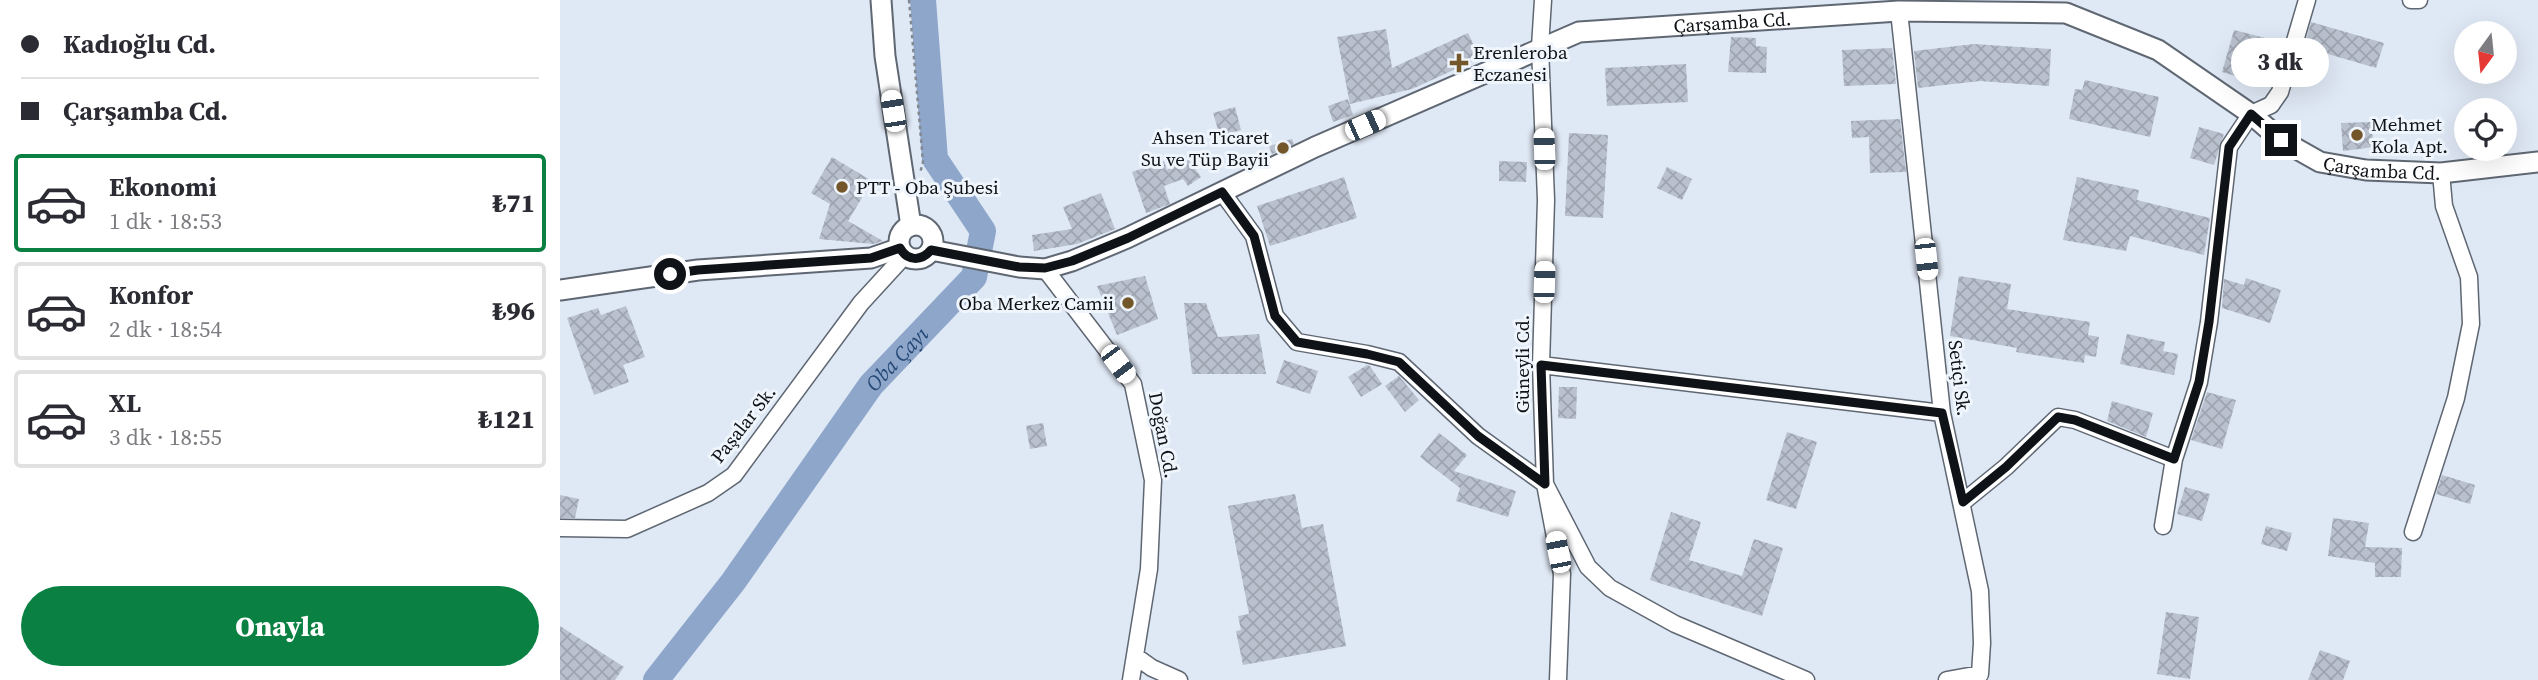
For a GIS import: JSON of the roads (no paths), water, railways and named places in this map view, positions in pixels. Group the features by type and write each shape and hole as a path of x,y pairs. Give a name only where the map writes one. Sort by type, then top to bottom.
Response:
{"street":[{"path":"881,0 885,56 911,226"},
{"name":"Güneyli Cd.","path":"1543,0 1540,47 1546,200 1541,365 1545,484 1562,575 1558,680"},
{"path":"2163,526 2174,459 2199,382 2209,322 2229,147 2251,114 2271,105 2280,92 2308,0"},
{"path":"2411,0 2419,0"},
{"name":"Çarşamba Cd.","path":"931,250 1019,267 1045,268 1072,261 1128,238 1315,147 1579,32 1899,11 2066,13 2158,50 2251,114 2281,140 2320,162 2366,170 2441,173 2538,162"},
{"name":"Setiçi Sk.","path":"1899,11 1942,413 1980,591 1982,643 1979,677 1947,680"},
{"path":"2413,532 2456,398 2471,324 2469,277 2444,206 2441,173"},
{"path":"1222,192 1254,236 1275,316 1297,342 1399,362 1478,436 1545,484 1588,567 1610,588 1675,624 1806,680"},
{"path":"560,290 698,270 871,258 902,251 919,259 931,250 933,241 929,232 921,226 911,226 901,234 902,251"},
{"name":"Paşalar Sk.","path":"560,528 627,529 708,494 734,475 902,251"},
{"name":"Doğan Cd.","path":"1045,268 1133,384 1153,480 1150,569 1131,680"},
{"path":"1541,365 1942,413"},
{"path":"1963,502 2006,467 2058,417 2075,420 2174,459"},
{"path":"1562,575 1588,567"},
{"path":"1135,656 1152,668 1179,680"}],"waterway":[{"name":"Oba Çayı","path":"656,680 733,582 871,385 974,277 983,231 935,159 923,0"}],"place":[{"name":"Erenleroba Eczanesi","path":"1459,63"},
{"name":"Mehmet Kola Apt.","path":"2357,135"},
{"name":"Ahsen Ticaret Su ve Tüp Bayii","path":"1283,148"},
{"name":"PTT - Oba Şubesi","path":"842,187"},
{"name":"Oba Merkez Camii","path":"1128,303"}]}
